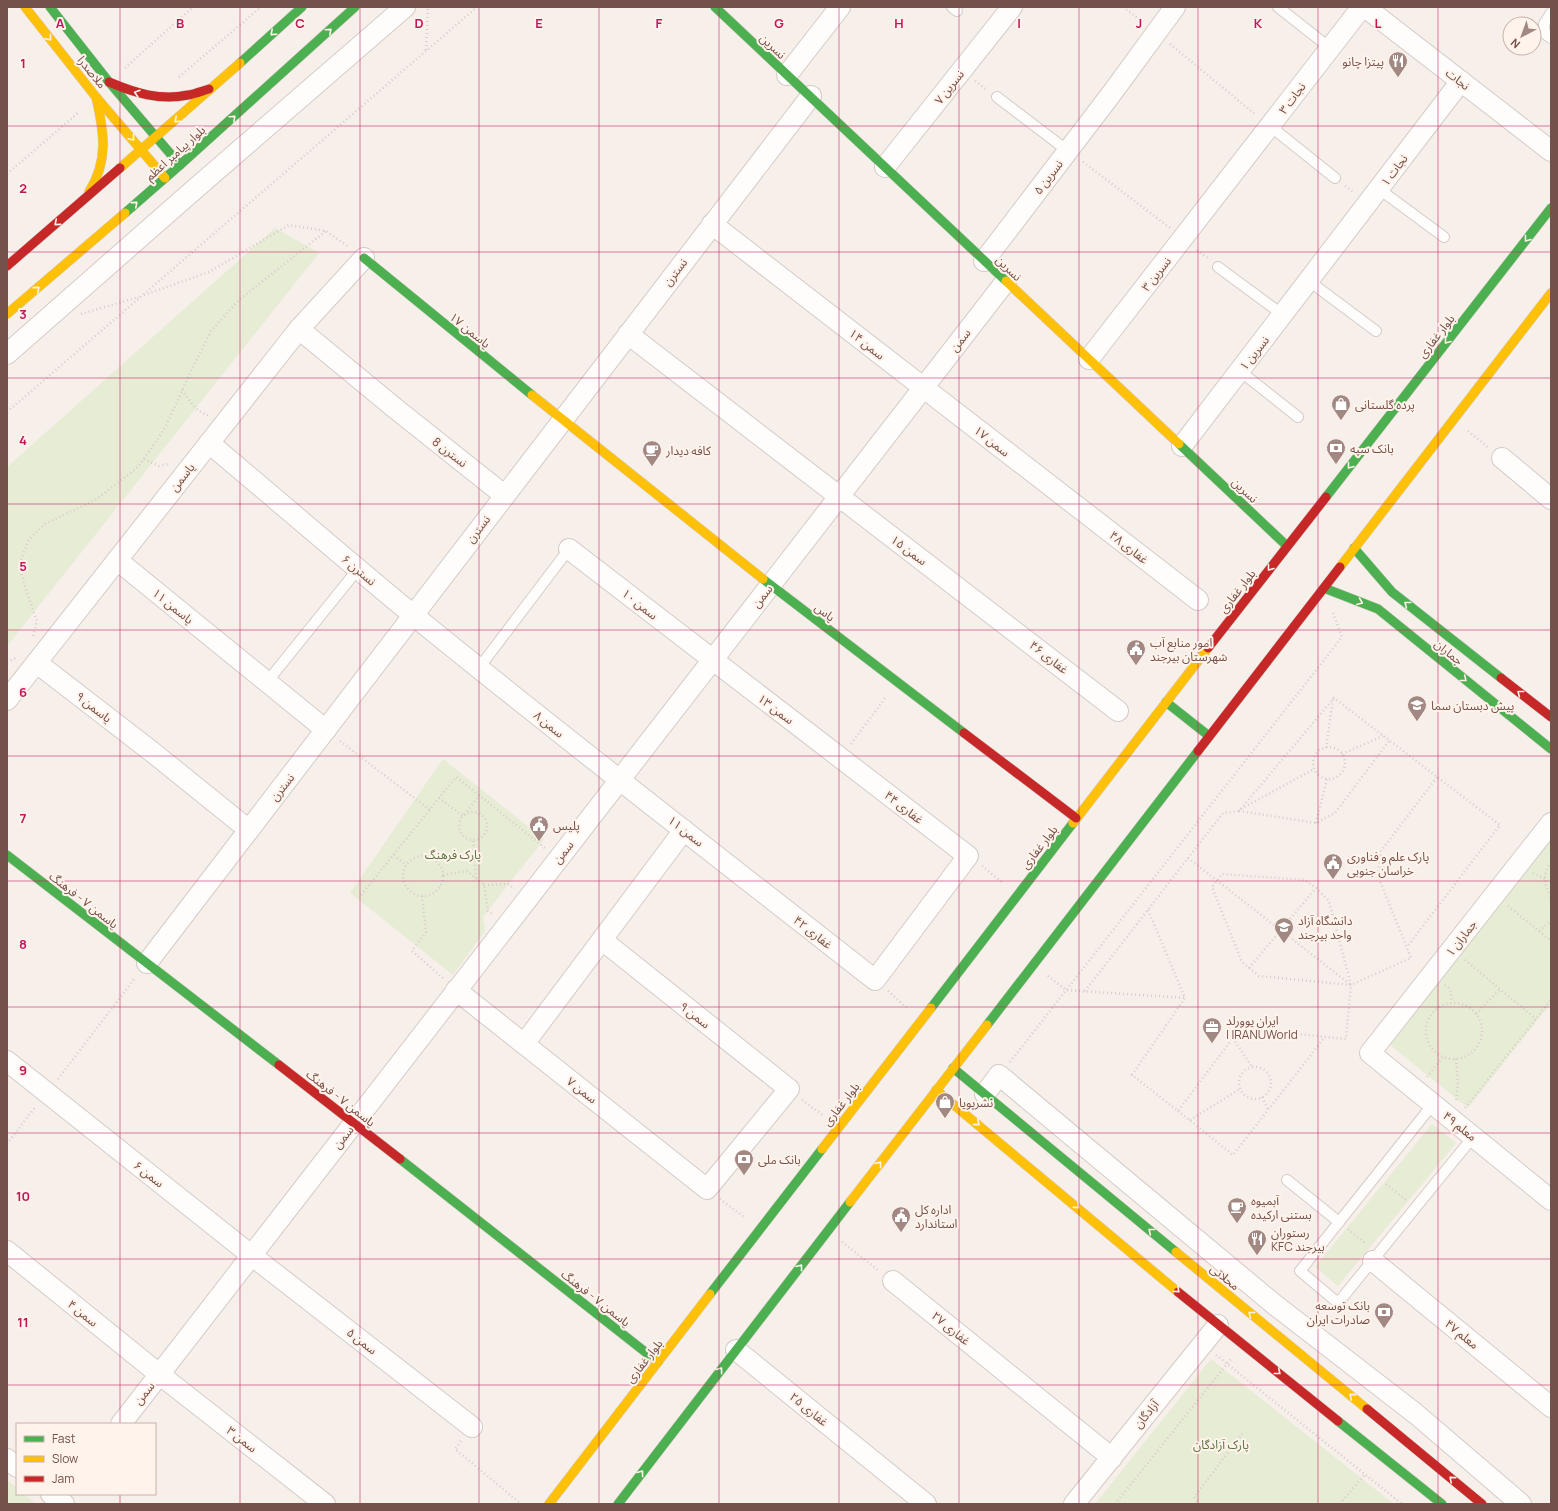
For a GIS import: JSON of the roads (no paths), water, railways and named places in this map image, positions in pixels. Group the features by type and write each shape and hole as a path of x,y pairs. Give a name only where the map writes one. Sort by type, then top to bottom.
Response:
{"main road":[{"name":"ملاصدرا","path":"25,7 96,97 165,178"},
{"name":"ملاصدرا","path":"50,7 109,82 180,165"},
{"name":"بلوار پیامبر اعظم","path":"7,266 216,86 302,7"},
{"name":"بلوار پیامبر اعظم","path":"7,314 180,165 356,7"},
{"name":"نسرین","path":"715,7 1287,546"},
{"path":"109,82 139,94 169,98 185,96 216,86"},
{"path":"75,208 94,184 100,172 104,155 104,136 96,97"},
{"name":"بلوار غفاری","path":"549,1504 1076,818 1551,208"},
{"name":"یاسمن ۱۷","path":"364,258 562,420"},
{"path":"618,1504 1551,292"},
{"name":"یاس","path":"562,420 770,585 1076,818"},
{"name":"جماران","path":"1354,548 1392,592 1417,626 1551,749"},
{"name":"جماران","path":"1324,588 1417,626 1551,717"},
{"path":"1166,702 1209,736"},
{"name":"یاسمن ۷ - فرهنگ","path":"7,855 354,1123 658,1362"},
{"name":"محلاتی","path":"953,1068 1482,1504"},
{"path":"936,1090 1218,1325 1442,1504"}],"street":[{"path":"7,354 405,7"},
{"path":"787,75 840,7"},
{"name":"نسرین ۷","path":"886,167 1012,7"},
{"name":"نسرین ۵","path":"984,260 1175,7"},
{"name":"نجات ۳","path":"1222,188 1362,7"},
{"name":"نجات","path":"1365,7 1551,151"},
{"name":"نجات ۱","path":"1326,260 1461,81"},
{"name":"نسترن","path":"146,963 326,730 810,96"},
{"name":"نسرین ۳","path":"1089,360 1222,188"},
{"name":"سمن ۱۴","path":"712,224 923,387"},
{"name":"یاسمن","path":"7,700 28,660 117,560 299,329 364,258"},
{"name":"نسرین ۱","path":"1182,446 1326,260"},
{"name":"سمن","path":"122,1423 1006,281"},
{"name":"نسترن 8","path":"299,329 504,495"},
{"name":"سمن ۱۵","path":"628,334 730,414 980,604"},
{"name":"سمن ۱۷","path":"923,387 1061,494"},
{"name":"نسترن ۶","path":"209,443 413,615 479,668"},
{"path":"1502,458 1551,499"},
{"name":"غفاری ۴۸","path":"1061,494 1198,600"},
{"name":"سمن ۱۰","path":"569,549 712,660"},
{"name":"یاسمن ۱۱","path":"117,560 326,730"},
{"name":"غفاری ۴۶","path":"980,604 1118,711"},
{"name":"یاسمن ۹","path":"28,660 150,751 249,830"},
{"name":"سمن ۱۳","path":"712,660 840,757"},
{"name":"سمن ۸","path":"479,668 619,780"},
{"name":"غفاری ۴۴","path":"840,757 968,856 875,980"},
{"name":"سمن ۱۱","path":"619,780 752,884"},
{"name":"جماران ۱","path":"1370,1053 1551,822"},
{"path":"524,1044 684,830"},
{"name":"غفاری ۴۲","path":"752,884 875,980"},
{"name":"سمن ۹","path":"602,940 789,1089 707,1190"},
{"name":"سمن ۷","path":"456,990 707,1190"},
{"name":"معلم ۴۹","path":"1370,1053 1551,1200"},
{"name":"سمن ۶","path":"7,1061 251,1255"},
{"path":"985,1094 999,1075 1275,1305 1416,1414 1521,1504"},
{"path":"1059,1156 1073,1137"},
{"path":"1118,1204 1132,1186"},
{"name":"سمن ۴","path":"7,1251 159,1374"},
{"name":"سمن ۵","path":"251,1255 472,1427"},
{"name":"معلم ۴۷","path":"1375,1258 1551,1407"},
{"name":"غفاری ۲۷","path":"893,1281 1112,1458"},
{"name":"آزادگان","path":"1074,1504 1218,1325"},
{"name":"غفاری ۲۵","path":"736,1350 926,1504"},
{"name":"سمن ۳","path":"159,1374 325,1504"},
{"path":"7,1459 16,1466"}],"lane":[{"path":"1278,7 1330,48"},
{"path":"1551,13 1544,24 1545,34 1551,38"},
{"path":"997,98 1068,150"},
{"path":"1270,126 1335,178"},
{"path":"1374,196 1444,237"},
{"path":"1218,267 1283,315"},
{"path":"1309,280 1376,331"},
{"path":"1240,371 1298,417"},
{"path":"479,668 569,549"},
{"path":"267,682 358,569"},
{"path":"1432,1104 1300,1271 1338,1303 1473,1137"},
{"path":"1287,1180 1339,1222"}],"place":[{"name":"پیتزا چانو","path":"1398,78"},
{"name":"پرده گلستانی","path":"1341,421"},
{"name":"بانک سپه","path":"1336,465"},
{"name":"کافه دیدار","path":"652,467"},
{"name":"امور منابع آب شهرستان بیرجند","path":"1136,666"},
{"name":"پیش دبستان سما","path":"1417,722"},
{"name":"پلیس","path":"539,842"},
{"name":"پارک علم و فناوری خراسان جنوبی","path":"1333,880"},
{"name":"دانشگاه آزاد واحد بیرجند","path":"1284,944"},
{"name":"ایران یوورلد | IRANUWorld","path":"1212,1044"},
{"name":"نشرپویا","path":"945,1119"},
{"name":"بانک ملی","path":"744,1176"},
{"name":"آبمیوه بستنی ارکیده","path":"1237,1224"},
{"name":"اداره کل استاندارد","path":"901,1233"},
{"name":"رستوران KFC بیرجند","path":"1257,1256"},
{"name":"بانک توسعه صادرات ایران","path":"1384,1329"}],"park label":[{"name":"پارک فرهنگ","path":"453,854"},
{"name":"پارک آزادگان","path":"1221,1444"}]}
